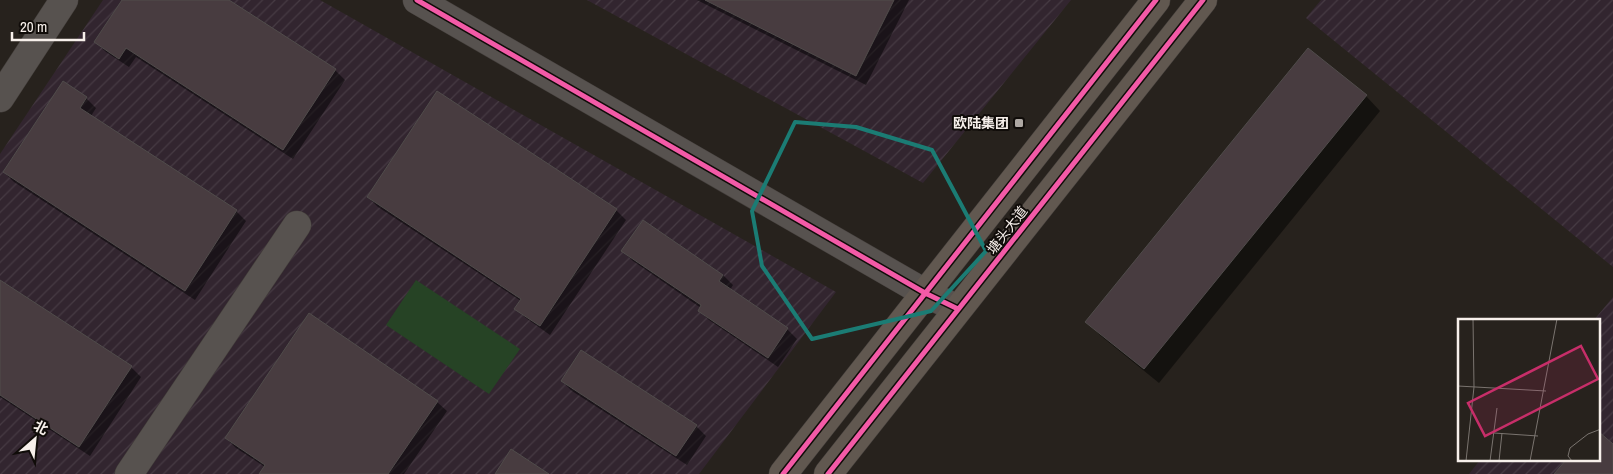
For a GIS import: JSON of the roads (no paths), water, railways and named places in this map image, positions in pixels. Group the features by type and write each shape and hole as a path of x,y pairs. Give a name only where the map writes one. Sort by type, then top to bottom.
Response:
{"main road":[{"name":"塘头大道","path":"783,474 1156,0"},
{"name":"塘头大道","path":"828,474 1203,0"}],"street":[{"path":"0,98 64,0"},
{"path":"417,0 925,293 958,310"},
{"path":"129,474 297,225"}],"place":[{"name":"欧陆集团","path":"1019,123"}]}
